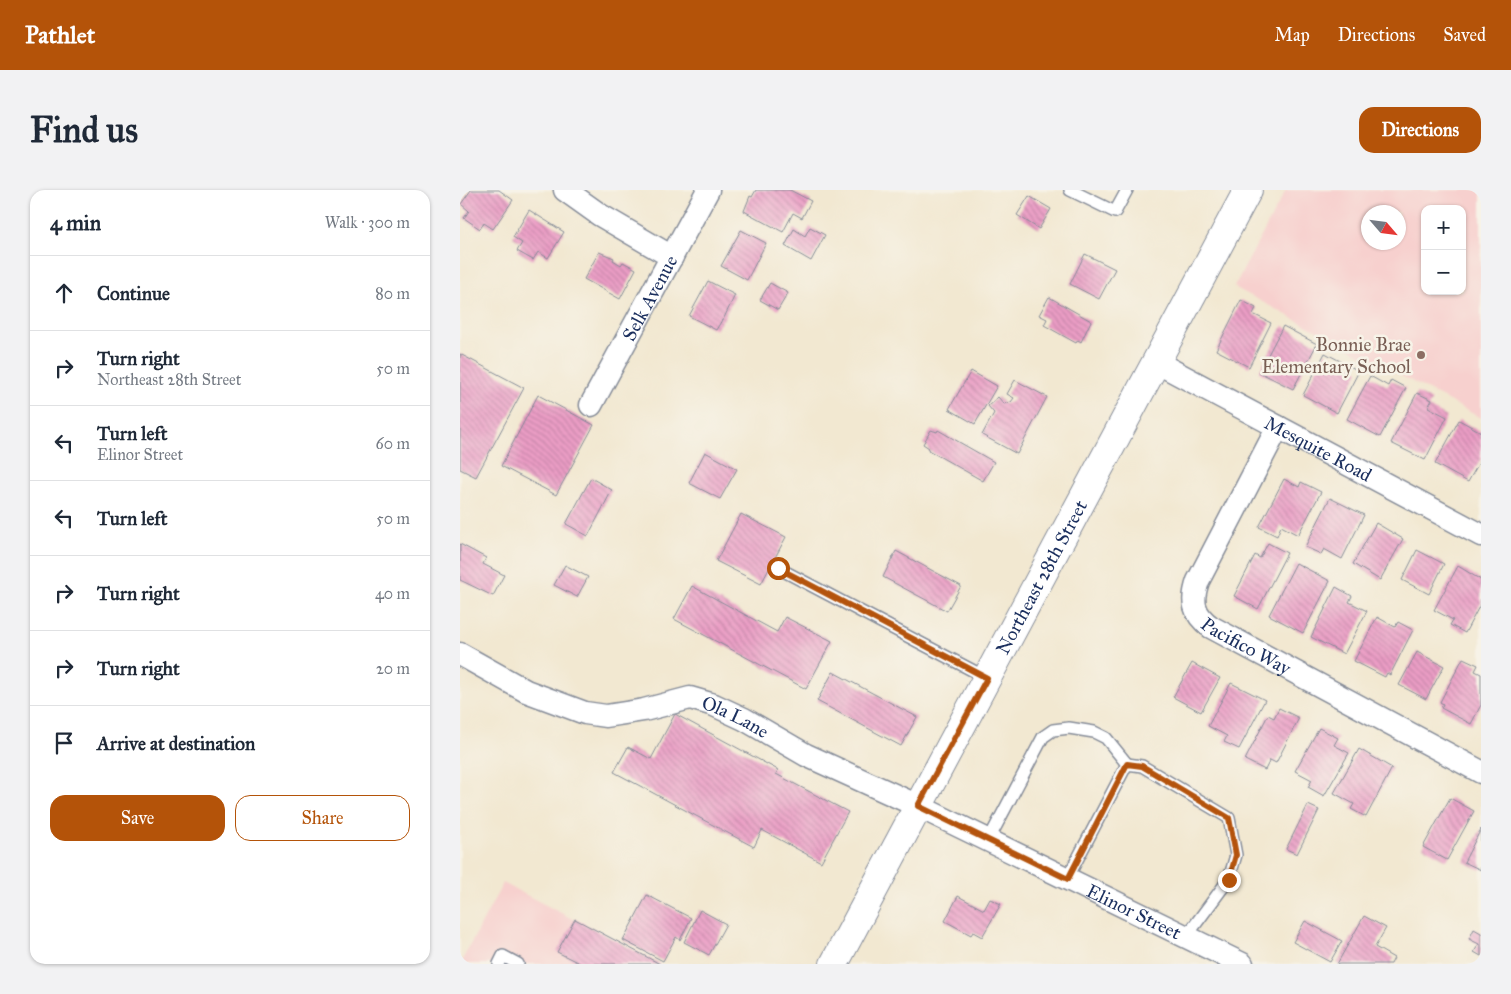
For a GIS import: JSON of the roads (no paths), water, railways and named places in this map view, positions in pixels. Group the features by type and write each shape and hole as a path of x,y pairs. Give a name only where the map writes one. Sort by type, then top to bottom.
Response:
{"main road":[{"name":"Northeast 28th Street","path":"834,964 1248,190"}],"street":[{"path":"565,190 600,215 672,257"},
{"name":"Selk Avenue","path":"591,405 708,190"},
{"name":"Mesquite Road","path":"1156,362 1481,534"},
{"name":"Pacifico Way","path":"1278,427 1198,581 1193,603 1197,614 1211,628 1481,772"},
{"name":"Ola Lane","path":"460,654 526,691 585,713 606,716 644,710 690,698 714,705 744,719 806,755 918,806"},
{"name":"Elinor Street","path":"918,806 1242,964"}],"lane":[{"path":"1070,190 1115,212 1127,190"},
{"path":"778,568 987,678"},
{"path":"988,841 1043,737 1053,730 1069,728 1094,732 1106,738 1127,764 1142,766 1229,818 1236,855 1229,880 1186,937"},
{"path":"1068,879 1127,764"},
{"path":"499,964 503,956 518,964"}],"place":[{"name":"Bonnie Brae Elementary School","path":"1421,355"}]}
